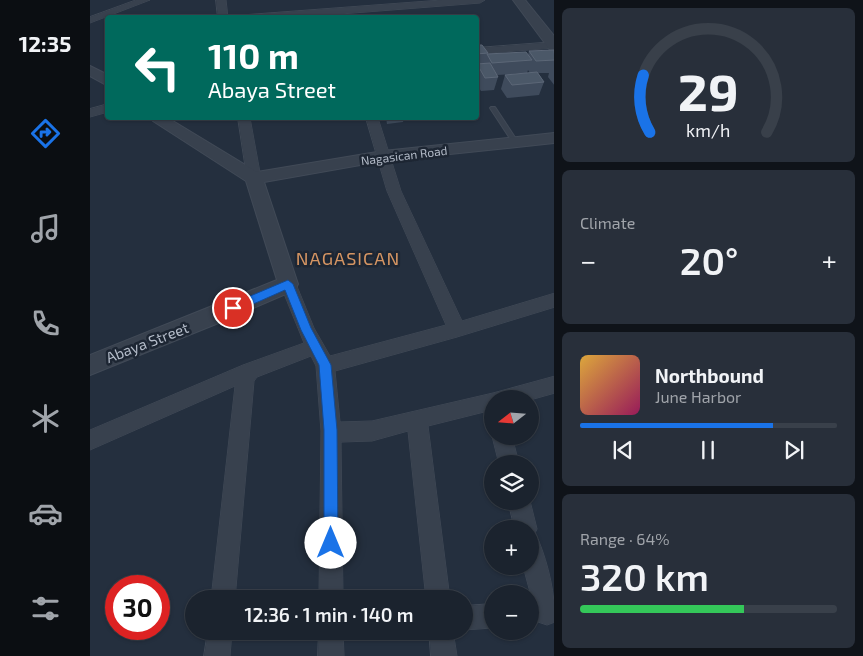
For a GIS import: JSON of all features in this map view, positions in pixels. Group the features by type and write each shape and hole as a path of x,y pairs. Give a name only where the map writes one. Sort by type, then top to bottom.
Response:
{"street":[{"path":"90,20 146,0"},
{"path":"221,0 223,15"},
{"path":"276,15 480,0"},
{"path":"520,0 554,46"},
{"path":"479,51 554,46"},
{"path":"90,70 105,80"},
{"path":"90,114 105,109"},
{"path":"161,120 254,178"},
{"path":"244,120 254,178 288,284 306,330 325,365 331,430 331,590"},
{"path":"373,120 404,215 457,330"},
{"name":"Nagasican Road","path":"254,178 383,156 554,138"},
{"name":"Abaya Street","path":"90,364 214,316 288,284"},
{"path":"325,365 457,330 554,300"},
{"path":"90,440 250,371 316,346"},
{"path":"224,590 241,399 244,379 250,371"},
{"path":"532,390 554,384"},
{"path":"331,430 361,433 417,421 484,403"},
{"path":"417,421 437,590"},
{"path":"536,575 544,613"},
{"path":"217,656 219,640"},
{"path":"331,640 331,656"},
{"path":"442,640 444,656"}],"lane":[{"path":"494,108 515,142"}],"building":[{"path":"479,45 482,45 488,53 479,54"},
{"path":"554,50 554,60 536,61 529,51"},
{"path":"526,52 532,60 492,63 487,54"},
{"path":"490,63 498,77 485,78 479,64"},
{"path":"537,72 544,82 512,85 505,75"}],"district":[{"name":"NAGASICAN","path":"348,258"}],"route":[{"path":"233,308 288,284 306,330 325,365 331,430 331,543"}]}
